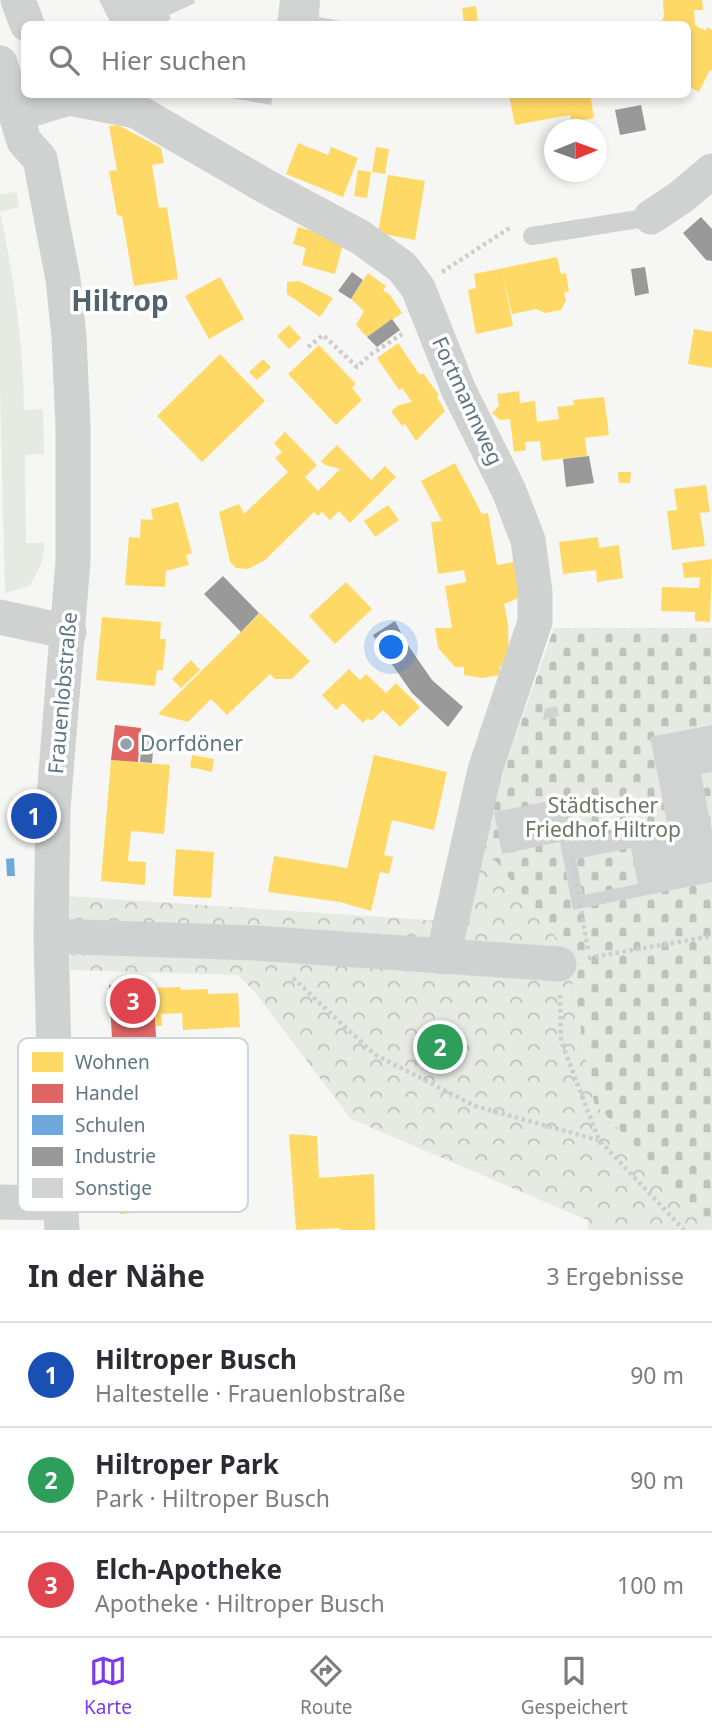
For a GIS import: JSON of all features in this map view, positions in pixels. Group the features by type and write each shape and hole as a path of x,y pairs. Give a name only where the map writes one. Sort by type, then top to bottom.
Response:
{"street":[{"path":"18,0 26,21"},
{"name":"Frauenlobstraße","path":"0,63 48,138 40,159 64,279 69,337 74,519 69,632 53,809 51,936 54,1038"},
{"name":"Fortmannweg","path":"25,105 69,98 136,111 265,186 360,236 402,267 424,302 459,391 509,491 528,540 535,622 485,770 443,957"},
{"path":"651,217 712,171"},
{"path":"0,617 69,632"},
{"path":"51,936 256,943 443,957 574,961"},
{"path":"0,1202 18,1206"},
{"path":"44,1212 62,1216"}],"lane":[{"path":"532,236 651,217"}],"path":[{"path":"308,347 323,335 357,367 424,302 524,219 532,236"},
{"path":"572,856 574,961 561,1041 599,1140 684,1230"},
{"path":"612,955 711,940"},
{"path":"256,943 374,1054 475,1106 599,1140"}],"green space":[{"path":"16,192 19,207 0,212 0,194"},
{"path":"0,212 17,310 24,410 43,409 44,454 25,455 26,543 44,543 42,560 29,586 5,593 0,388"},
{"name":"Städtischer Friedhof Hiltrop","path":"554,628 712,628 712,1227 594,1103 567,951 479,840"},
{"path":"479,839 567,951 594,1103 712,1230 588,1230 587,1220 351,1119 253,990 238,975 70,970 67,896 459,922"}],"building: Wohnen":[{"path":"663,0 702,0 703,10 694,10 695,25 706,31 707,27 712,30 712,71 710,70 699,92 691,88 691,21 662,21"},
{"path":"476,6 478,21 464,21 462,8"},
{"path":"510,98 591,98 594,118 571,119 570,115 515,125"},
{"path":"118,125 161,148 164,163 152,165 159,208 167,207 178,279 134,286 122,216 117,215 109,171 117,170 109,126"},
{"path":"298,143 328,155 331,147 358,158 343,197 286,174"},
{"path":"376,147 389,149 385,174 372,172"},
{"path":"358,170 371,172 367,198 354,196"},
{"path":"388,175 425,181 415,240 378,233"},
{"path":"298,227 344,240 335,274 302,265 306,248 293,244"},
{"path":"557,257 561,274 566,273 569,292 564,292 566,300 561,310 545,313 536,309 512,314 503,275 513,326 476,334 468,290 476,288 474,274"},
{"path":"368,273 386,286 383,290 390,295 402,313 367,337 356,325 364,311 351,299"},
{"path":"220,277 244,319 209,339 185,296"},
{"path":"299,281 333,298 320,317 287,294 287,282"},
{"path":"289,325 301,338 289,349 277,336"},
{"path":"694,329 712,332 712,368 688,364"},
{"path":"398,343 420,375 423,373 439,395 437,397 445,411 416,441 405,424 402,426 391,411 399,405 412,402 402,388 399,390 377,358"},
{"path":"319,345 356,384 352,388 362,400 336,425 288,374"},
{"path":"220,354 265,401 202,462 157,416"},
{"path":"263,359 271,367 257,380 249,372"},
{"path":"519,391 520,403 535,401 537,422 559,419 557,407 574,405 573,400 604,397 609,435 585,438 587,456 542,461 540,441 525,442 526,450 514,452 510,419 500,420 492,413 499,406 497,394"},
{"path":"285,432 317,465 305,477 318,491 340,469 325,465 321,461 337,445 371,480 385,466 396,477 350,523 339,511 330,520 322,512 318,516 314,512 265,560 248,569 236,568 230,562 219,512 239,504 244,514 288,472 275,458 282,452 274,443"},
{"path":"455,463 482,514 488,513 497,565 519,561 523,596 504,604 508,624 509,665 500,666 500,675 482,678 464,675 464,667 455,667 438,648 435,628 452,628 445,586 466,582 464,570 438,574 431,522 442,521 421,481"},
{"path":"618,472 631,472 630,483 619,483"},
{"path":"706,485 710,512 700,513 705,546 672,550 667,511 677,510 674,489"},
{"path":"178,502 192,553 186,555 189,565 166,571 165,587 125,585 129,537 140,538 141,519 153,520 151,509"},
{"path":"388,505 399,520 375,537 364,521"},
{"path":"598,537 599,548 619,545 623,578 597,582 596,570 563,574 559,542"},
{"path":"712,559 710,622 695,621 695,612 661,611 662,587 699,588 700,577 684,578 682,563"},
{"path":"346,582 372,609 335,644 309,616"},
{"path":"260,613 310,661 292,679 275,679 270,674 227,715 211,699 188,722 158,714"},
{"path":"102,617 161,622 160,639 166,639 163,670 157,670 155,686 96,680"},
{"path":"191,660 200,670 181,688 172,679"},
{"path":"349,669 360,680 366,674 386,693 396,683 420,707 400,727 383,710 371,721 368,718 363,723 343,703 336,710 322,695"},
{"path":"192,755 214,759 212,772 190,767"},
{"path":"374,755 447,772 434,830 392,820 384,855 393,857 389,874 380,872 371,911 340,902 268,892 274,856 347,868"},
{"path":"111,760 170,765 164,834 131,831 128,861 146,862 145,885 101,881"},
{"path":"176,849 214,852 211,898 173,896"},
{"path":"180,987 181,990 208,989 208,994 238,993 240,1027 183,1030 182,1013 161,1014 162,1026 156,1026 154,988"},
{"path":"289,1134 317,1136 319,1178 374,1174 375,1230 296,1230"}],"building: Handel":[{"name":"Dorfdöner","path":"115,725 141,728 138,762 111,760"},
{"path":"153,983 156,1038 112,1038 109,985"}],"building: Schulen":[{"path":"14,858 15,876 7,876 6,859"}],"building: Industrie":[{"path":"641,105 646,130 620,135 615,110"},
{"path":"701,217 712,229 712,261 706,260 683,233"},
{"path":"645,267 649,293 635,296 631,269"},
{"path":"352,272 363,280 351,299 338,291"},
{"path":"392,319 400,330 377,347 367,337"},
{"path":"589,456 594,483 566,487 563,459"},
{"path":"223,576 259,613 241,632 204,594"},
{"path":"395,621 405,641 432,680 463,707 448,727 412,693 389,660 394,657 390,651 384,644 380,646 373,635"},
{"path":"142,738 154,739 152,763 140,762"}],"building: Sonstige":[{"path":"99,0 194,0 195,3 169,15 171,19 167,21 110,21"},
{"path":"280,0 320,0 319,17 341,21 277,21"},
{"path":"232,98 272,98 271,105"},
{"path":"557,706 559,716 543,720 545,709"},
{"path":"712,725 712,772 701,774 712,831 712,882 573,910 560,842 502,854 494,812 569,797 577,840 667,822 650,737","holes":["631,848 638,884 583,895 576,859"]}],"place":[{"name":"Dorfdöner","path":"126,744"},
{"name":"Hiltroper Busch","path":"34,816"},
{"name":"Elch-Apotheke","path":"133,1001"},
{"name":"Hiltroper Park","path":"440,1047"}],"district":[{"name":"Hiltrop","path":"120,301"}]}
